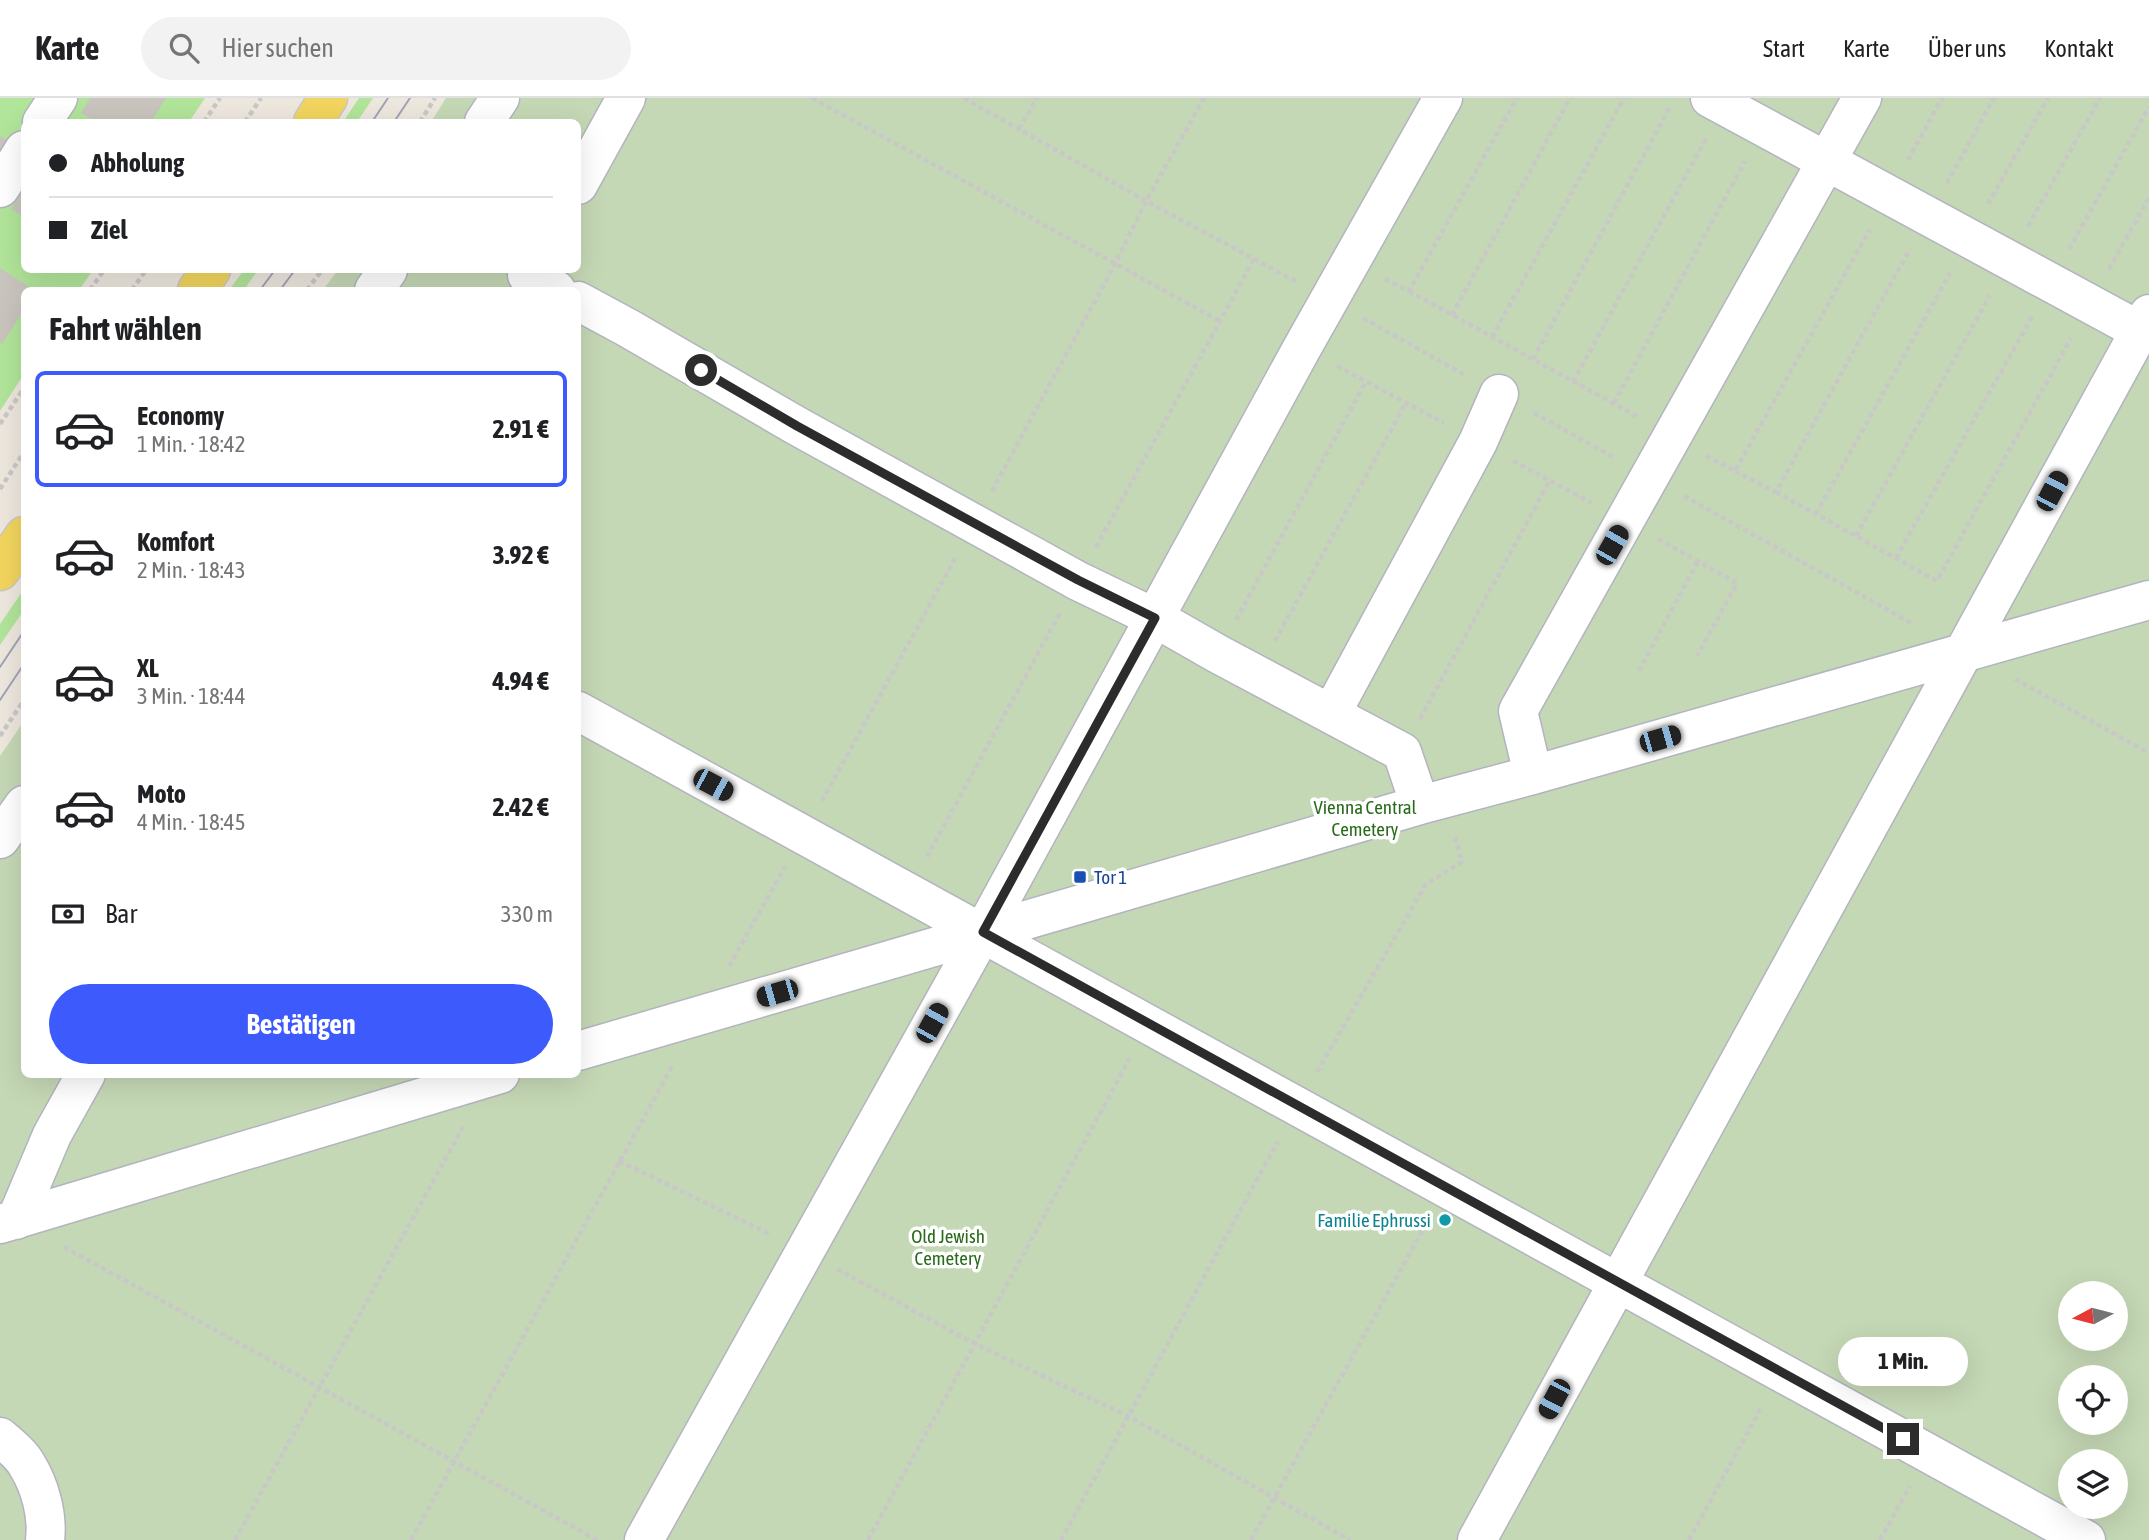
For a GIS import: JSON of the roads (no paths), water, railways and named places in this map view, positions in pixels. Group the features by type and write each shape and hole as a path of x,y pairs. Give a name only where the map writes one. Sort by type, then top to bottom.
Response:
{"main road":[{"path":"315,119 328,98"},
{"path":"0,571 21,540"}],"lane":[{"path":"44,119 58,98"},
{"path":"486,119 500,98"},
{"path":"581,180 626,98"},
{"path":"644,1540 983,932 1302,348 1443,98"},
{"path":"1534,775 1518,711 1862,98"},
{"path":"1477,1540 2144,322 2089,304 1717,102"},
{"path":"0,188 21,155"},
{"path":"581,303 797,426 1066,574 1155,618 1402,752 1432,802"},
{"path":"1331,714 1478,442 1499,394"},
{"path":"581,1050 1432,802 2149,600"},
{"path":"581,712 2086,1540"},
{"path":"0,839 21,808"},
{"path":"8,1222 84,1078"},
{"path":"8,1222 488,1078"},
{"path":"0,1437 26,1462 41,1494 45,1540"}],"tram line":[{"path":"374,119 388,98"},
{"path":"396,119 410,98"},
{"path":"262,287 273,273"},
{"path":"282,287 293,273"},
{"path":"0,667 21,636"},
{"path":"0,700 21,668"}],"place":[{"name":"Tor 1","path":"1080,877"},
{"name":"Familie Ephrussi","path":"1445,1220"}],"park label":[{"name":"Vienna Central Cemetery","path":"1365,818"},
{"name":"Old Jewish Cemetery","path":"948,1247"}]}
